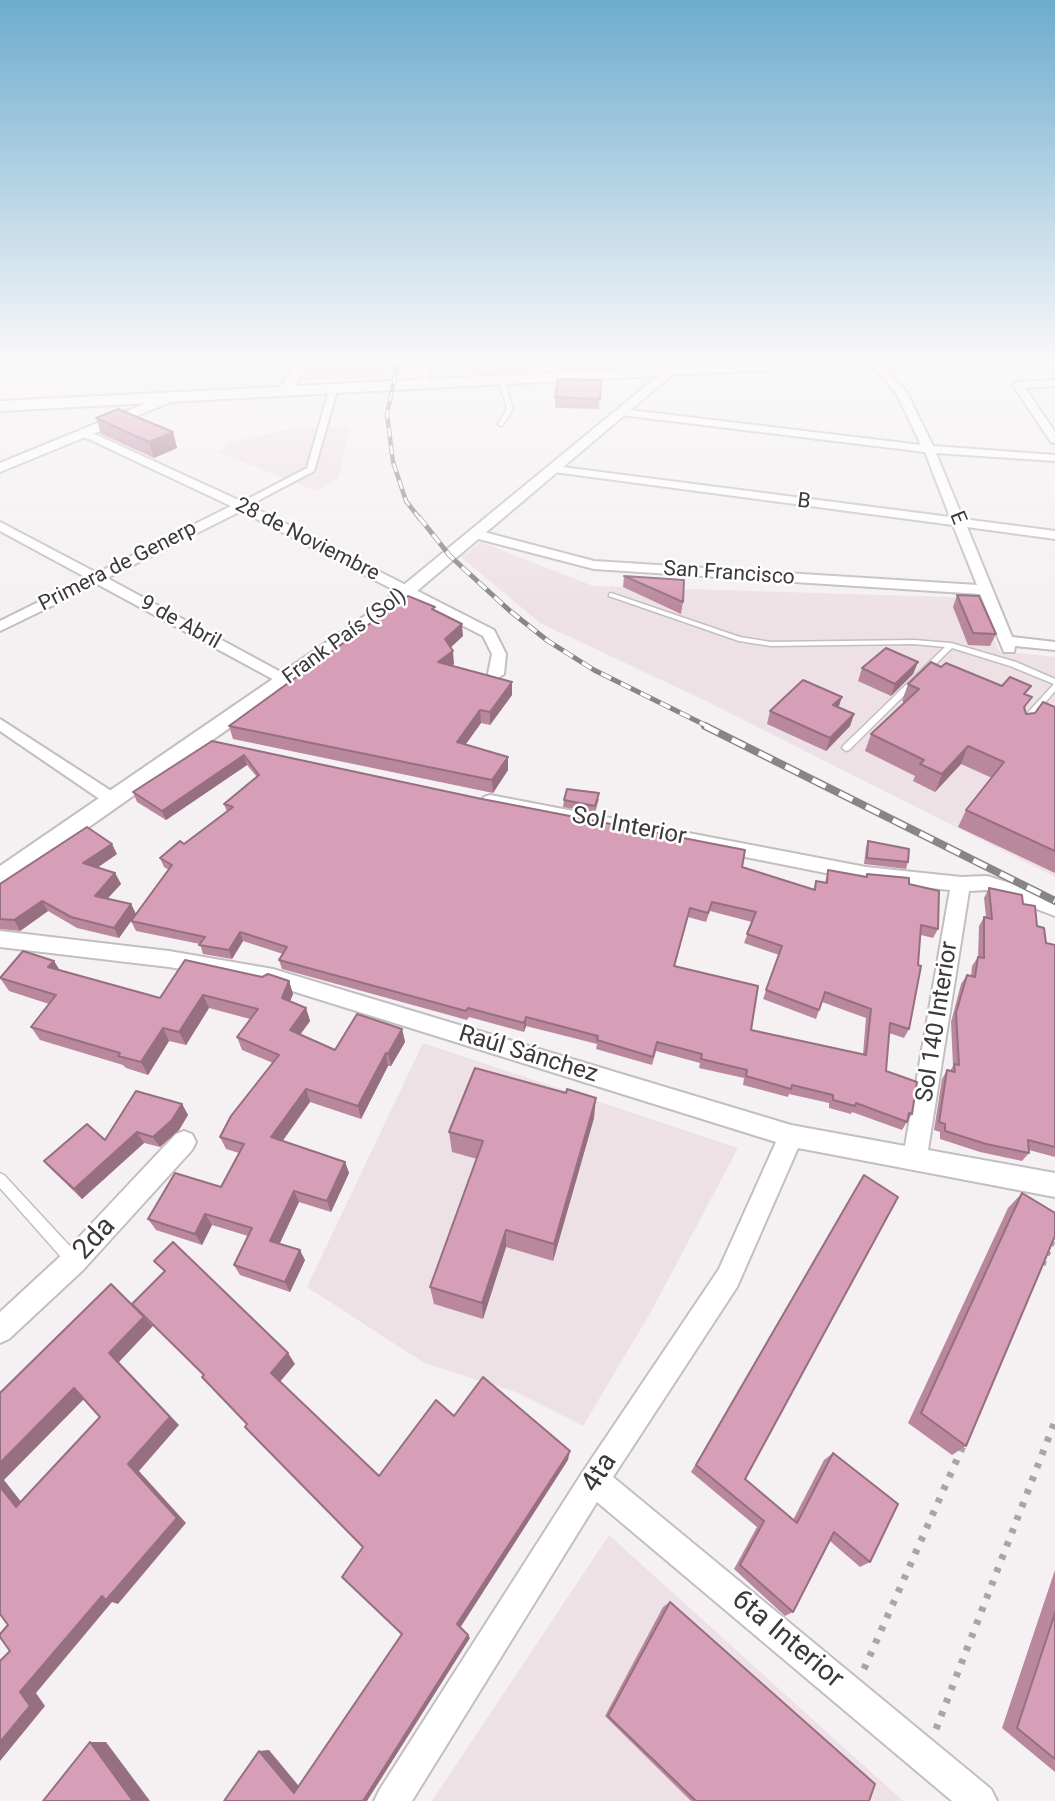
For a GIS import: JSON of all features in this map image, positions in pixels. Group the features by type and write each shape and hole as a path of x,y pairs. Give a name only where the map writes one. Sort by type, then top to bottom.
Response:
{"street":[{"path":"0,468 65,441"},
{"name":"28 de Noviembre","path":"101,441 241,506 489,633 499,654 496,674"},
{"name":"Primera de Generp","path":"0,627 311,469 319,441"},
{"name":"Frank País (Sol)","path":"0,878 202,740 408,592 587,441"},
{"path":"863,441 1000,457 1055,458"},
{"name":"E","path":"925,441 1007,645"},
{"name":"B","path":"554,469 1055,535"},
{"name":"9 de Abril","path":"0,526 285,680"},
{"name":"San Francisco","path":"476,534 594,565 985,590"},
{"path":"1007,645 1055,646"},
{"path":"0,724 113,800"},
{"path":"202,740 227,745"},
{"name":"Sol Interior","path":"478,799 866,874 961,884 987,883 1055,909"},
{"name":"Sol 140 Interior","path":"915,1159 961,884"},
{"name":"Raúl Sánchez","path":"0,939 169,958 273,977 791,1136 1055,1185"},
{"name":"4ta","path":"393,1801 594,1480 728,1278 791,1136"},
{"name":"2da","path":"0,1330 75,1261 184,1142"},
{"name":"6ta Interior","path":"594,1480 979,1801"}],"lane":[{"path":"611,596 712,631 771,644 914,642 951,645 1013,664 1055,684 1021,726"},
{"path":"846,748 951,645"},
{"path":"1007,645 1013,664"},
{"path":"0,1179 75,1261"}],"path":[{"path":"1038,1276 1055,1237"},
{"path":"926,1756 1055,1422"},
{"path":"853,1695 965,1441"}],"shaded area":[{"path":"346,441 339,478 316,491 220,453 227,443"},
{"path":"481,542 593,586 977,598 999,651 1055,657 1055,877 704,700 540,623 461,557"},
{"path":"423,1043 738,1148 652,1310 583,1426 516,1392 424,1363 307,1287"},
{"path":"609,1535 903,1801 432,1801"}],"building":[{"path":"624,576 684,580 683,602"},
{"path":"957,595 979,596 996,634 973,633"},
{"path":"408,596 435,607 432,609 462,624 445,639 453,651 438,662 512,682 490,712 480,710 457,742 508,757 492,780 229,726"},
{"path":"886,648 918,662 895,684 862,668"},
{"path":"931,662 941,667 946,663 1002,686 1010,677 1031,686 1024,694 1032,697 1024,707 1026,714 1035,713 1043,702 1055,707 1055,851 966,810 1004,762 968,746 942,774 920,764 924,760 871,734 919,689 908,684"},
{"path":"803,680 842,697 833,705 854,714 830,738 770,711"},
{"path":"212,741 477,798 745,850 742,867 815,890 816,881 827,883 828,870 867,877 867,874 909,878 909,884 939,891 938,929 921,925 918,965 921,966 909,1029 890,1023 886,1071 917,1082 912,1114 909,1113 907,1122 856,1103 855,1106 833,1100 833,1095 792,1085 791,1089 746,1076 747,1070 701,1059 702,1054 657,1042 653,1057 597,1040 598,1036 526,1017 524,1023 468,1008 466,1011 279,960 287,947 240,932 229,950 199,945 205,937 131,921 172,865 160,858 180,841 184,844 233,807 224,804 259,775 244,755 162,811 133,792","holes":["712,902 756,912 747,934 782,946 766,990 819,1010 825,992 871,1009 866,1055 751,1030 758,986 674,966 690,908 708,913"]},
{"path":"567,789 599,793 595,806 564,800"},
{"path":"87,827 112,844 83,863 115,873 95,896 131,904 114,928 71,917 42,901 14,920 0,919 0,884"},
{"path":"868,841 909,849 908,862 867,858"},
{"path":"989,888 1022,895 1023,904 1035,906 1037,926 1044,928 1046,943 1055,945 1055,1147 1028,1140 1029,1153 986,1144 945,1131 945,1124 939,1122 947,1070 955,1072 954,1064 959,1065 956,1013 967,975 975,977 978,957 984,958 984,917 992,919"},
{"path":"23,951 54,961 48,967 160,998 185,960 262,977 268,974 289,981 282,998 306,1008 290,1030 335,1050 357,1014 402,1029 358,1106 306,1089 271,1137 345,1162 327,1201 294,1191 270,1241 300,1250 285,1282 234,1265 252,1228 205,1214 195,1234 148,1219 175,1173 221,1187 244,1144 220,1137 231,1116 279,1055 237,1037 258,1009 203,995 179,1032 163,1028 141,1062 118,1056 120,1053 31,1027 56,995 0,978"},
{"path":"475,1068 566,1093 567,1089 596,1098 554,1244 506,1230 482,1303 430,1287 483,1141 449,1132"},
{"path":"136,1091 182,1104 172,1120 153,1137 137,1132 74,1189 44,1161 87,1124 105,1140"},
{"path":"864,1175 898,1197 745,1479 797,1523 833,1453 898,1504 870,1562 834,1532 793,1612 740,1565 764,1521 696,1465"},
{"path":"1022,1193 1055,1213 1055,1236 966,1446 921,1413"},
{"path":"173,1242 288,1353 271,1373 379,1476 436,1400 454,1416 483,1377 570,1451 457,1624 468,1635 363,1801 224,1801 259,1751 294,1793 402,1634 342,1577 363,1547 245,1427 247,1424 202,1377 204,1375 132,1304 165,1271 154,1261"},
{"path":"111,1284 144,1317 109,1353 170,1417 128,1464 177,1518 106,1600 102,1596 20,1692 30,1706 0,1742 0,1661 10,1651 0,1637 8,1625 0,1614 0,1487 16,1507 100,1417 74,1388 0,1463 0,1393"},
{"path":"670,1602 875,1784 869,1801 696,1801 608,1716"},
{"path":"1055,1613 1055,1759 1017,1728"},
{"path":"90,1742 133,1801 43,1801"}],"railway":[{"path":"390,441 393,462 406,501 420,519"},
{"path":"419,517 450,556 510,611 548,641 594,670 709,727"},
{"path":"705,726 1055,901"}]}
